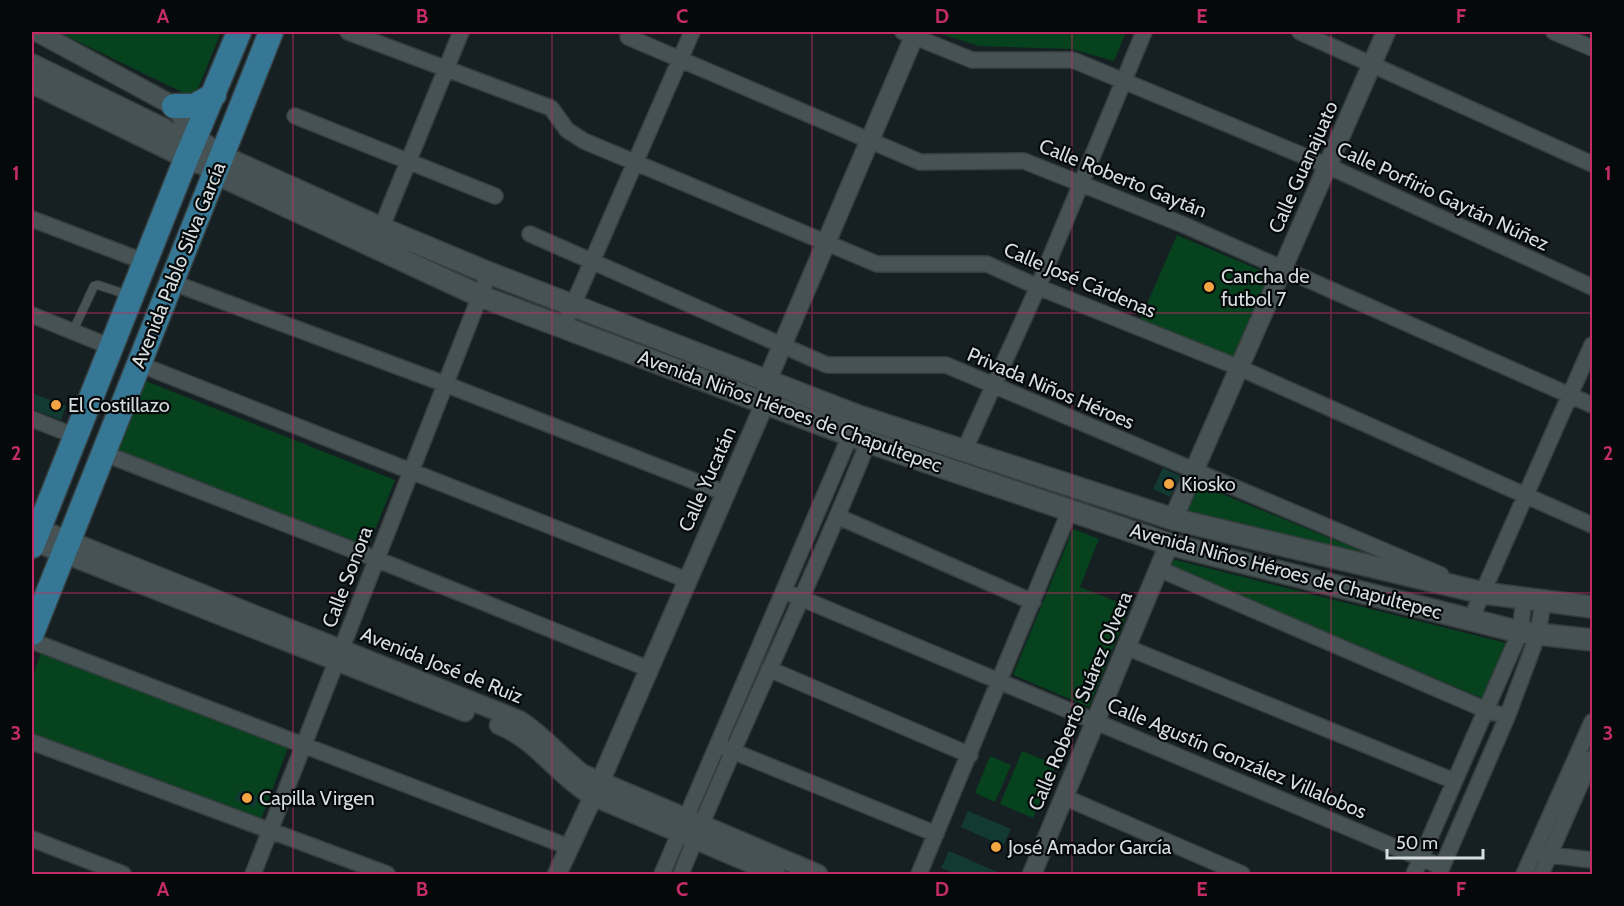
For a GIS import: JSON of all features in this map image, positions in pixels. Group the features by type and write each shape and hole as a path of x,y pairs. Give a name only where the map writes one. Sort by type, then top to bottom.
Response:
{"main road":[{"name":"Avenida Pablo Silva García","path":"33,537 239,32"},
{"name":"Avenida Pablo Silva García","path":"32,633 271,32"},
{"name":"Avenida Niños Héroes de Chapultepec","path":"32,51 167,118 190,149"},
{"name":"Avenida Niños Héroes de Chapultepec","path":"32,64 162,129 190,149 373,248 480,296 859,439 1169,544 1529,633 1593,640"},
{"path":"174,106 194,106 214,95"},
{"name":"Avenida Niños Héroes de Chapultepec","path":"218,164 489,273 858,416 1173,519 1483,593 1593,608"}],"street":[{"path":"37,32 174,106 190,149"},
{"name":"Calle José Cárdenas","path":"348,32 551,108 567,129 584,141 878,264 987,264 1038,287 1240,368 1593,525"},
{"path":"373,248 462,32"},
{"path":"563,328 692,32"},
{"path":"964,451 1038,287 1144,32"},
{"path":"1300,32 1593,164"},
{"name":"Calle Guanajuato","path":"1173,519 1386,32"},
{"path":"1554,32 1593,48"},
{"name":"Calle Porfirio Gaytán Núñez","path":"911,33 972,60 1073,60 1328,166 1593,287"},
{"name":"Calle Yucatán","path":"556,874 650,669 765,403 767,381 869,141 911,33"},
{"name":"Calle Roberto Gaytán","path":"628,37 920,162 1024,161 1283,268 1593,405"},
{"path":"32,84 190,149"},
{"path":"295,116 495,196"},
{"path":"32,219 145,262"},
{"name":"Privada Niños Héroes","path":"530,234 827,365 946,365 1483,593"},
{"name":"Calle Sonora","path":"253,874 489,273"},
{"path":"171,282 445,384 725,493"},
{"path":"32,315 111,346"},
{"path":"1471,619 1593,345"},
{"path":"139,364 687,580"},
{"path":"32,419 75,436"},
{"path":"662,874 691,829 734,752 839,516 859,439"},
{"path":"681,874 691,829 717,745 784,591 859,439"},
{"path":"103,453 650,669"},
{"path":"919,874 1070,510"},
{"path":"839,516 1033,602"},
{"name":"Avenida José de Ruiz","path":"33,537 66,547 339,655 515,731 530,742 578,788 596,789 691,829 818,874"},
{"name":"Calle Roberto Suárez Olvera","path":"1032,874 1169,544"},
{"path":"1360,592 1366,565"},
{"path":"1159,569 1507,717"},
{"name":"Calle Agustín González Villalobos","path":"784,591 1421,858 1440,871"},
{"path":"1440,871 1507,717 1529,633 1534,601"},
{"path":"1414,874 1486,710 1529,633"},
{"path":"32,641 569,847"},
{"path":"1126,647 1454,781"},
{"path":"770,669 970,755"},
{"path":"1541,874 1588,754 1593,722"},
{"path":"32,742 387,874"},
{"path":"717,745 936,834"},
{"path":"1524,874 1533,853 1588,754"},
{"path":"1064,797 1242,874"},
{"name":"Avenida José de Ruiz","path":"691,829 776,874"},
{"path":"32,839 123,874"},
{"path":"1533,853 1593,860"}],"lane":[{"path":"73,331 94,286 98,285 131,296"}],"green space":[{"path":"58,32 221,32 197,91 186,94"},
{"path":"935,32 1126,32 1114,61 1071,49 979,46"},
{"path":"1177,235 1269,274 1233,359 1140,320"},
{"path":"143,380 395,480 367,550 115,451"},
{"path":"1193,482 1398,566 1180,514"},
{"path":"1073,529 1099,539 1080,587 1130,607 1089,707 1013,675"},
{"path":"1172,559 1506,643 1484,699 1169,567"},
{"path":"41,653 289,745 260,822 32,737 32,678"},
{"path":"1022,751 1056,765 1033,818 1000,804"},
{"path":"990,756 1011,765 995,802 975,793"}],"building":[{"path":"34,394 66,406 61,420 32,409"},
{"name":"Kiosko","path":"1163,468 1180,476 1170,497 1153,489"},
{"name":"Capilla Virgen","path":"239,790 259,797 255,807 235,800"},
{"path":"968,811 1011,829 1003,846 961,827"},
{"path":"949,851 1002,874 956,874 941,868"}],"place":[{"name":"Cancha de futbol 7","path":"1209,287"},
{"name":"El Costillazo","path":"56,405"},
{"name":"Kiosko","path":"1169,484"},
{"name":"Capilla Virgen","path":"247,798"},
{"name":"José Amador García","path":"996,847"}]}
